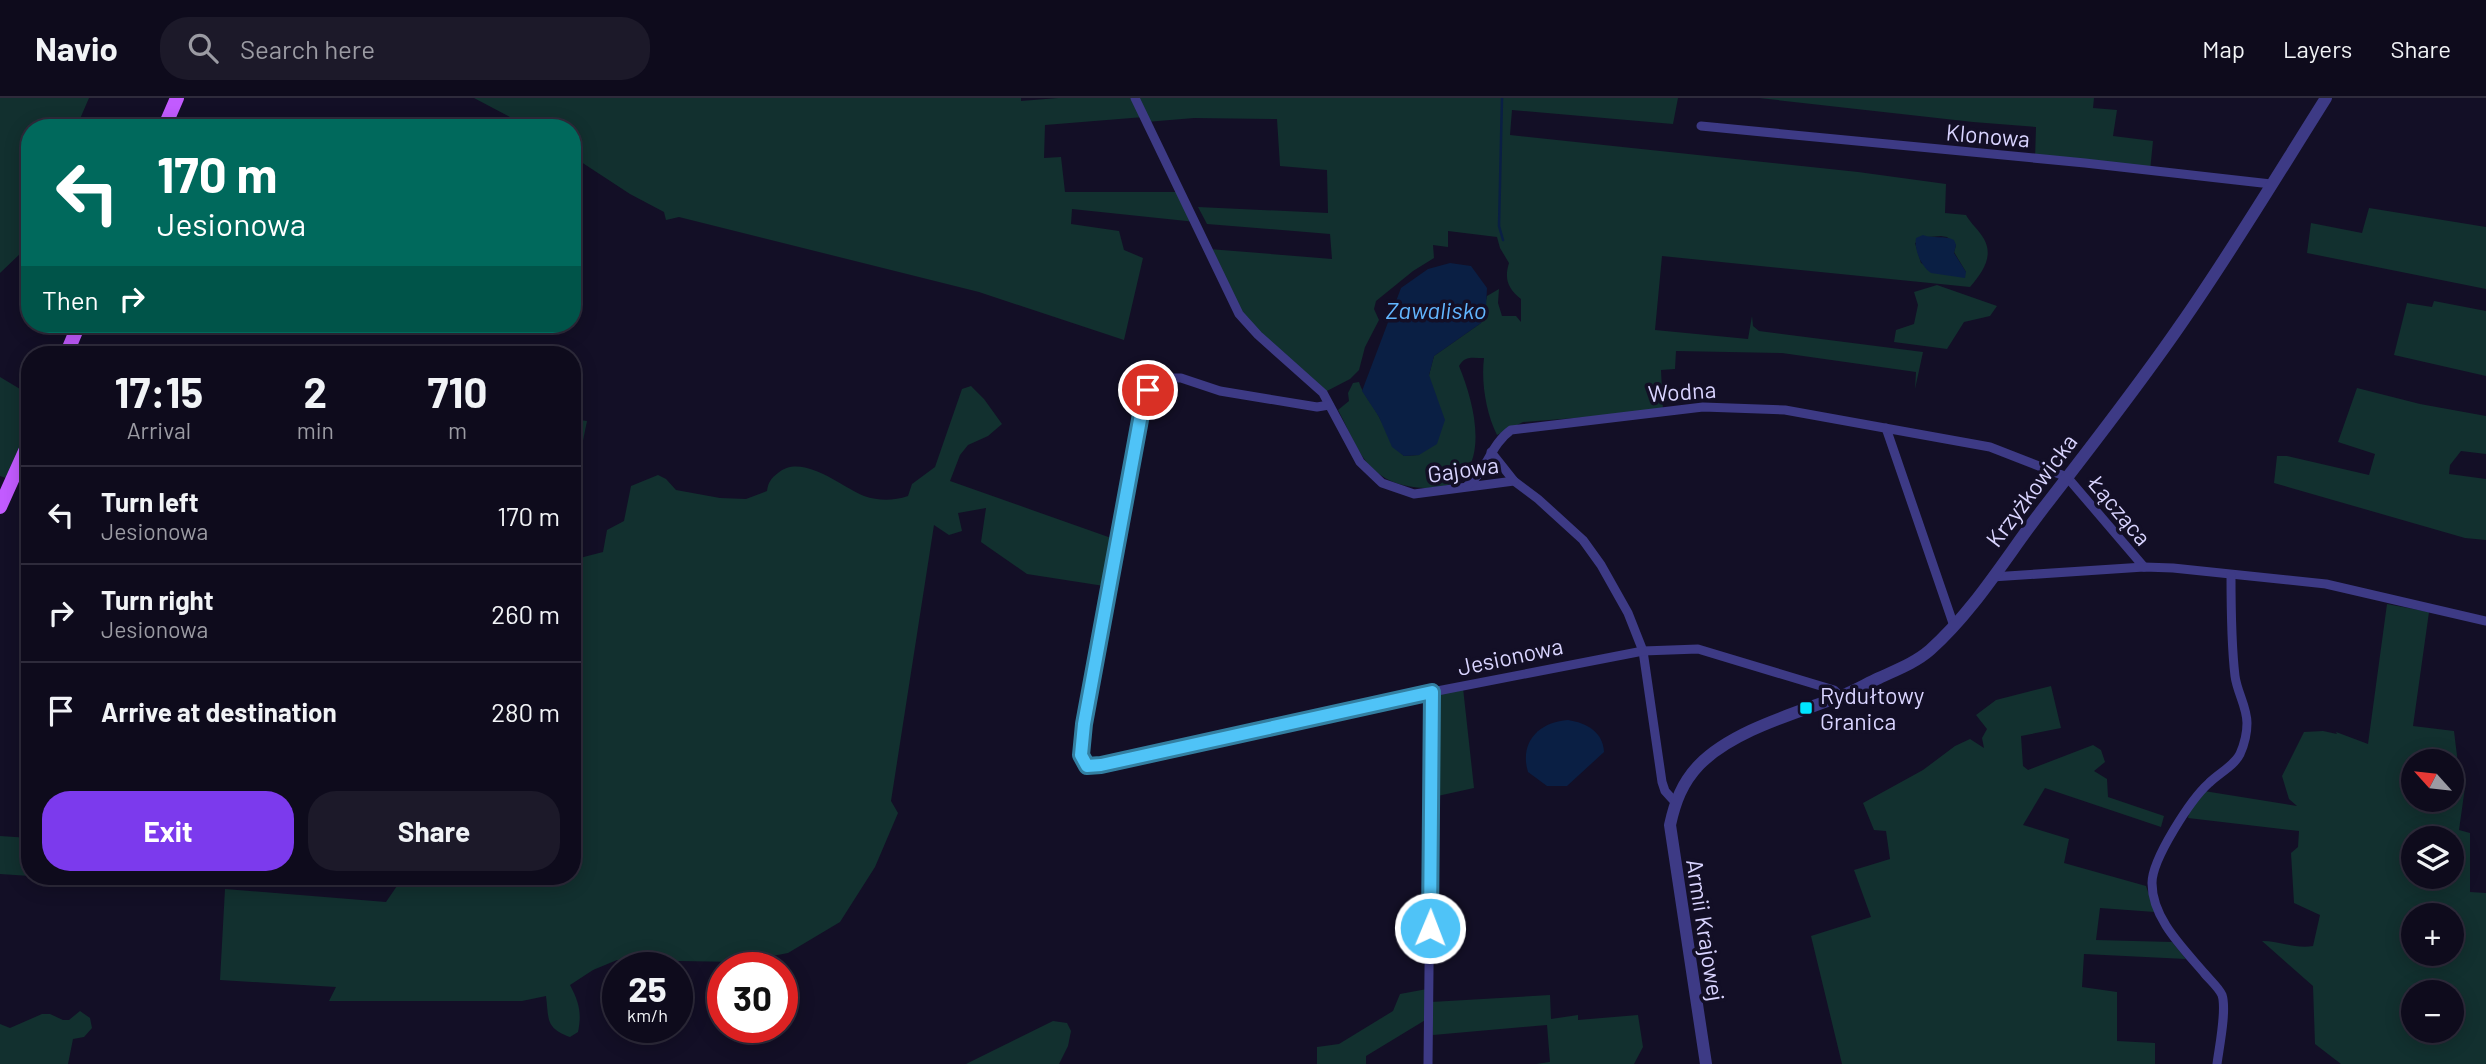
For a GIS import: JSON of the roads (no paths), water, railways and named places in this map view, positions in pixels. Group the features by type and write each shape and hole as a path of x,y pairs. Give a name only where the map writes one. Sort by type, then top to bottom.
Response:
{"main road":[{"path":"168,119 177,98"},
{"path":"0,507 21,460"}],"street":[{"name":"Gajowa","path":"1135,98 1240,314 1258,335 1324,394 1360,462 1382,482 1414,495 1514,481 1583,540 1601,565 1628,613 1643,650 1662,782 1665,792 1675,802"},
{"name":"Krzyżkowicka","path":"1675,802 1699,766 1721,748 1795,712 1840,696 1912,662 1927,653 1954,626 2181,324 2326,98"},
{"name":"Klonowa","path":"1701,127 2085,163 2271,184"},
{"name":"Jesionowa","path":"1329,405 1317,407 1220,391 1181,378 1161,378 1148,390 1139,423 1084,724 1082,759 1087,766 1643,650 1698,649 1822,686 1840,696"},
{"name":"Wodna","path":"1467,487 1478,478 1491,452 1511,430 1703,407 1785,410 1990,447 2067,477"},
{"path":"1886,428 1954,626"},
{"path":"1491,452 1514,481"},
{"name":"Łącząca","path":"2067,477 2144,567"},
{"path":"1992,577 2144,567 2173,568 2326,584 2486,621"},
{"path":"2217,1064 2222,1026 2222,995 2168,928 2153,895 2152,882 2153,872 2190,804 2233,763 2240,753 2246,734 2248,720 2235,680 2231,634 2231,575"},
{"path":"1428,1064 1432,694"},
{"name":"Armii Krajowej","path":"1675,802 1670,825 1672,846 1706,1064"}],"water":[{"path":"1923,235 1954,240 1954,253 1966,272 1965,278 1931,273 1927,270 1916,248 1916,238"},
{"name":"Zawalisko","path":"1450,263 1471,266 1487,288 1486,307 1481,323 1434,356 1429,375 1445,420 1437,444 1419,455 1404,456 1392,447 1379,417 1362,391 1401,288 1428,269"},
{"path":"1568,720 1582,723 1593,730 1601,739 1604,752 1567,786 1547,786 1528,772 1526,752 1529,743 1540,729"}],"waterway":[{"path":"1502,98 1499,226 1503,240"}],"place":[{"name":"Rydułtowy Granica","path":"1806,708"}]}
